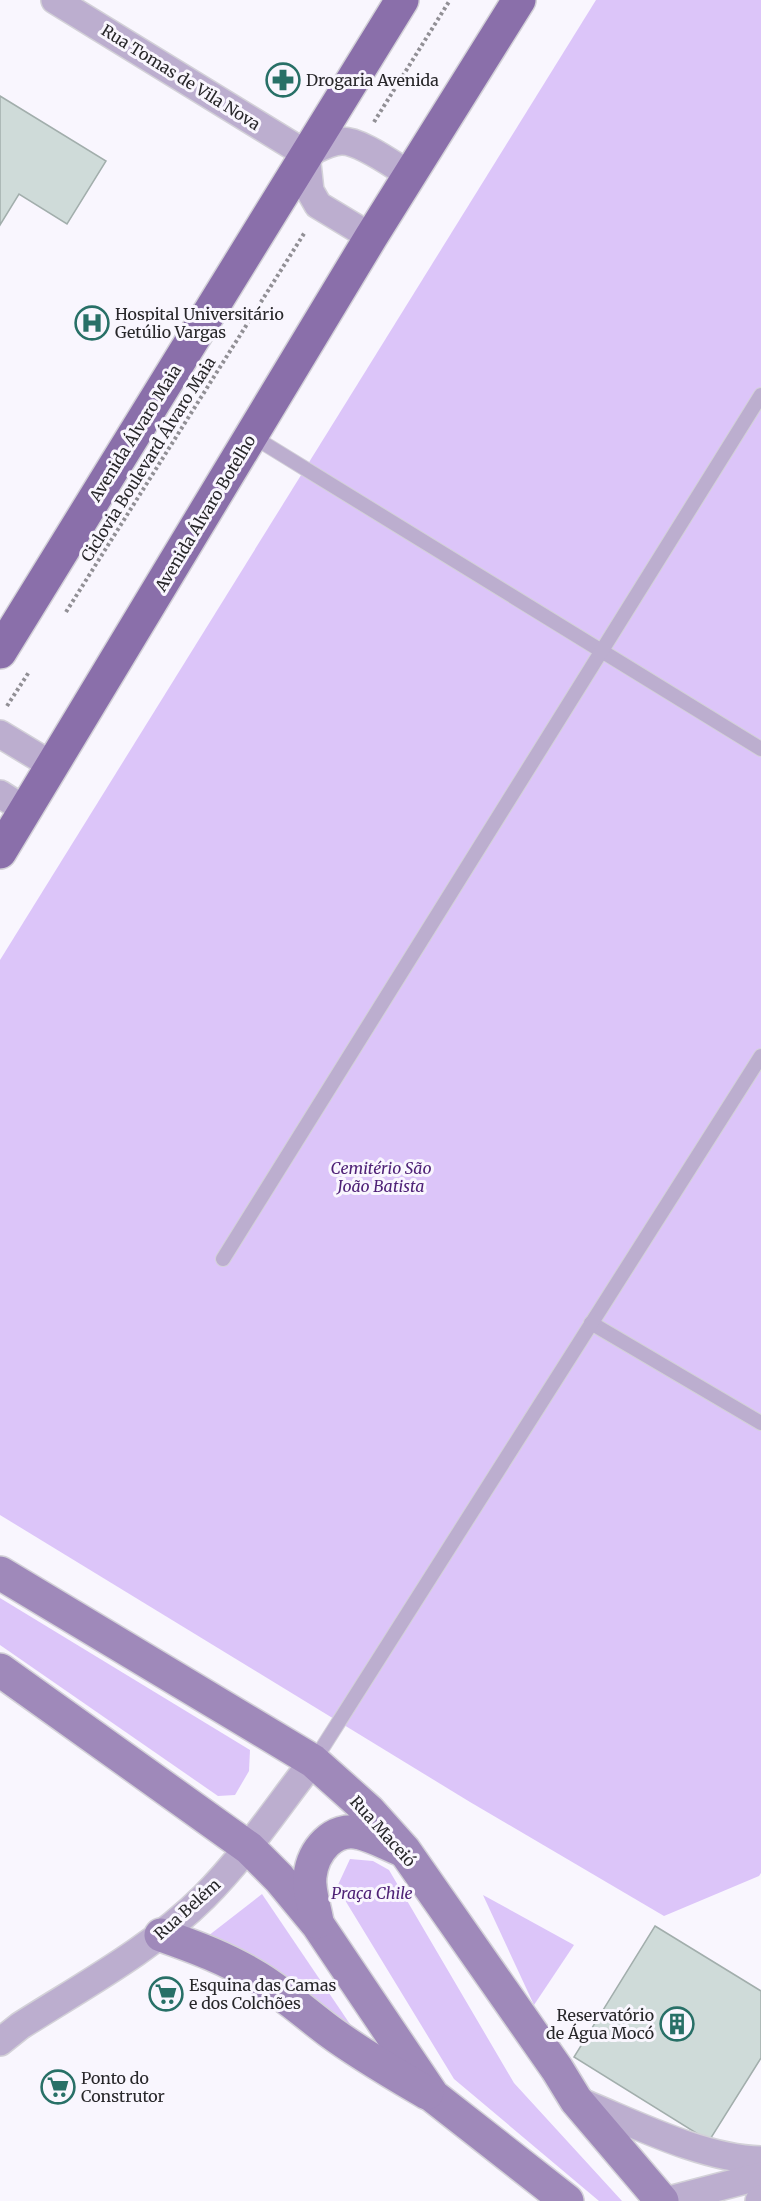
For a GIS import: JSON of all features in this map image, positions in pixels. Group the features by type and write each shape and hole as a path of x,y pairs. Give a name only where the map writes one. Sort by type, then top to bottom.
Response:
{"main road":[{"name":"Avenida Álvaro Maia","path":"0,652 402,0"},
{"path":"410,175 519,0"},
{"name":"Avenida Álvaro Botelho","path":"0,852 13,802 53,766 410,175"},
{"name":"Rua Maceió","path":"0,1573 313,1761 369,1811 404,1850 576,2100 663,2201"},
{"path":"0,1670 249,1848 279,1878 318,1925 432,2096"},
{"path":"318,1925 310,1877 314,1859 326,1841 344,1833 359,1832 404,1850"},
{"path":"161,1935 213,1954 259,1978 329,2031 432,2096 567,2201"}],"street":[{"name":"Rua Tomas de Vila Nova","path":"55,0 306,154"},
{"path":"371,237 321,207 310,191 306,154 341,141 359,146 410,175"},
{"path":"0,734 53,766"},
{"name":"Rua Belém","path":"0,2042 20,2026 161,1935 203,1898 249,1848 275,1809 313,1761"},
{"path":"576,2100 680,2142 722,2154 761,2160"},
{"path":"663,2201 761,2176"}],"lane":[{"path":"223,1259 761,395"},
{"path":"252,436 761,749"},
{"path":"313,1761 761,1056"},
{"path":"591,1323 761,1423"}],"path":[{"path":"359,146 450,0"},
{"name":"Ciclovia Boulevard Álvaro Maia","path":"63,618 321,207"},
{"path":"6,708 31,668"}],"green space":[{"name":"Cemitério São João Batista","path":"596,0 761,0 761,1873 759,1876 664,1916 470,1802 0,1515 0,960"},
{"path":"0,1598 250,1750 249,1771 235,1795 218,1796 0,1645"},
{"name":"Praça Chile","path":"350,1859 373,1861 389,1870 514,2083 622,2201 599,2201 454,2079 337,1887"},
{"path":"262,1894 356,2033 208,1936"},
{"path":"483,1895 574,1945 534,2005"}],"building":[{"path":"0,96 106,161 67,224 19,194 0,225"},
{"name":"Reservatório de Água Mocó","path":"655,1926 761,1991 761,2058 709,2141 574,2057"}],"place":[{"name":"Drogaria Avenida","path":"283,80"},
{"name":"Hospital Universitário Getúlio Vargas","path":"92,323"},
{"name":"Esquina das Camas e dos Colchões","path":"166,1994"},
{"name":"Reservatório de Água Mocó","path":"677,2024"},
{"name":"Ponto do Construtor","path":"58,2087"}]}
